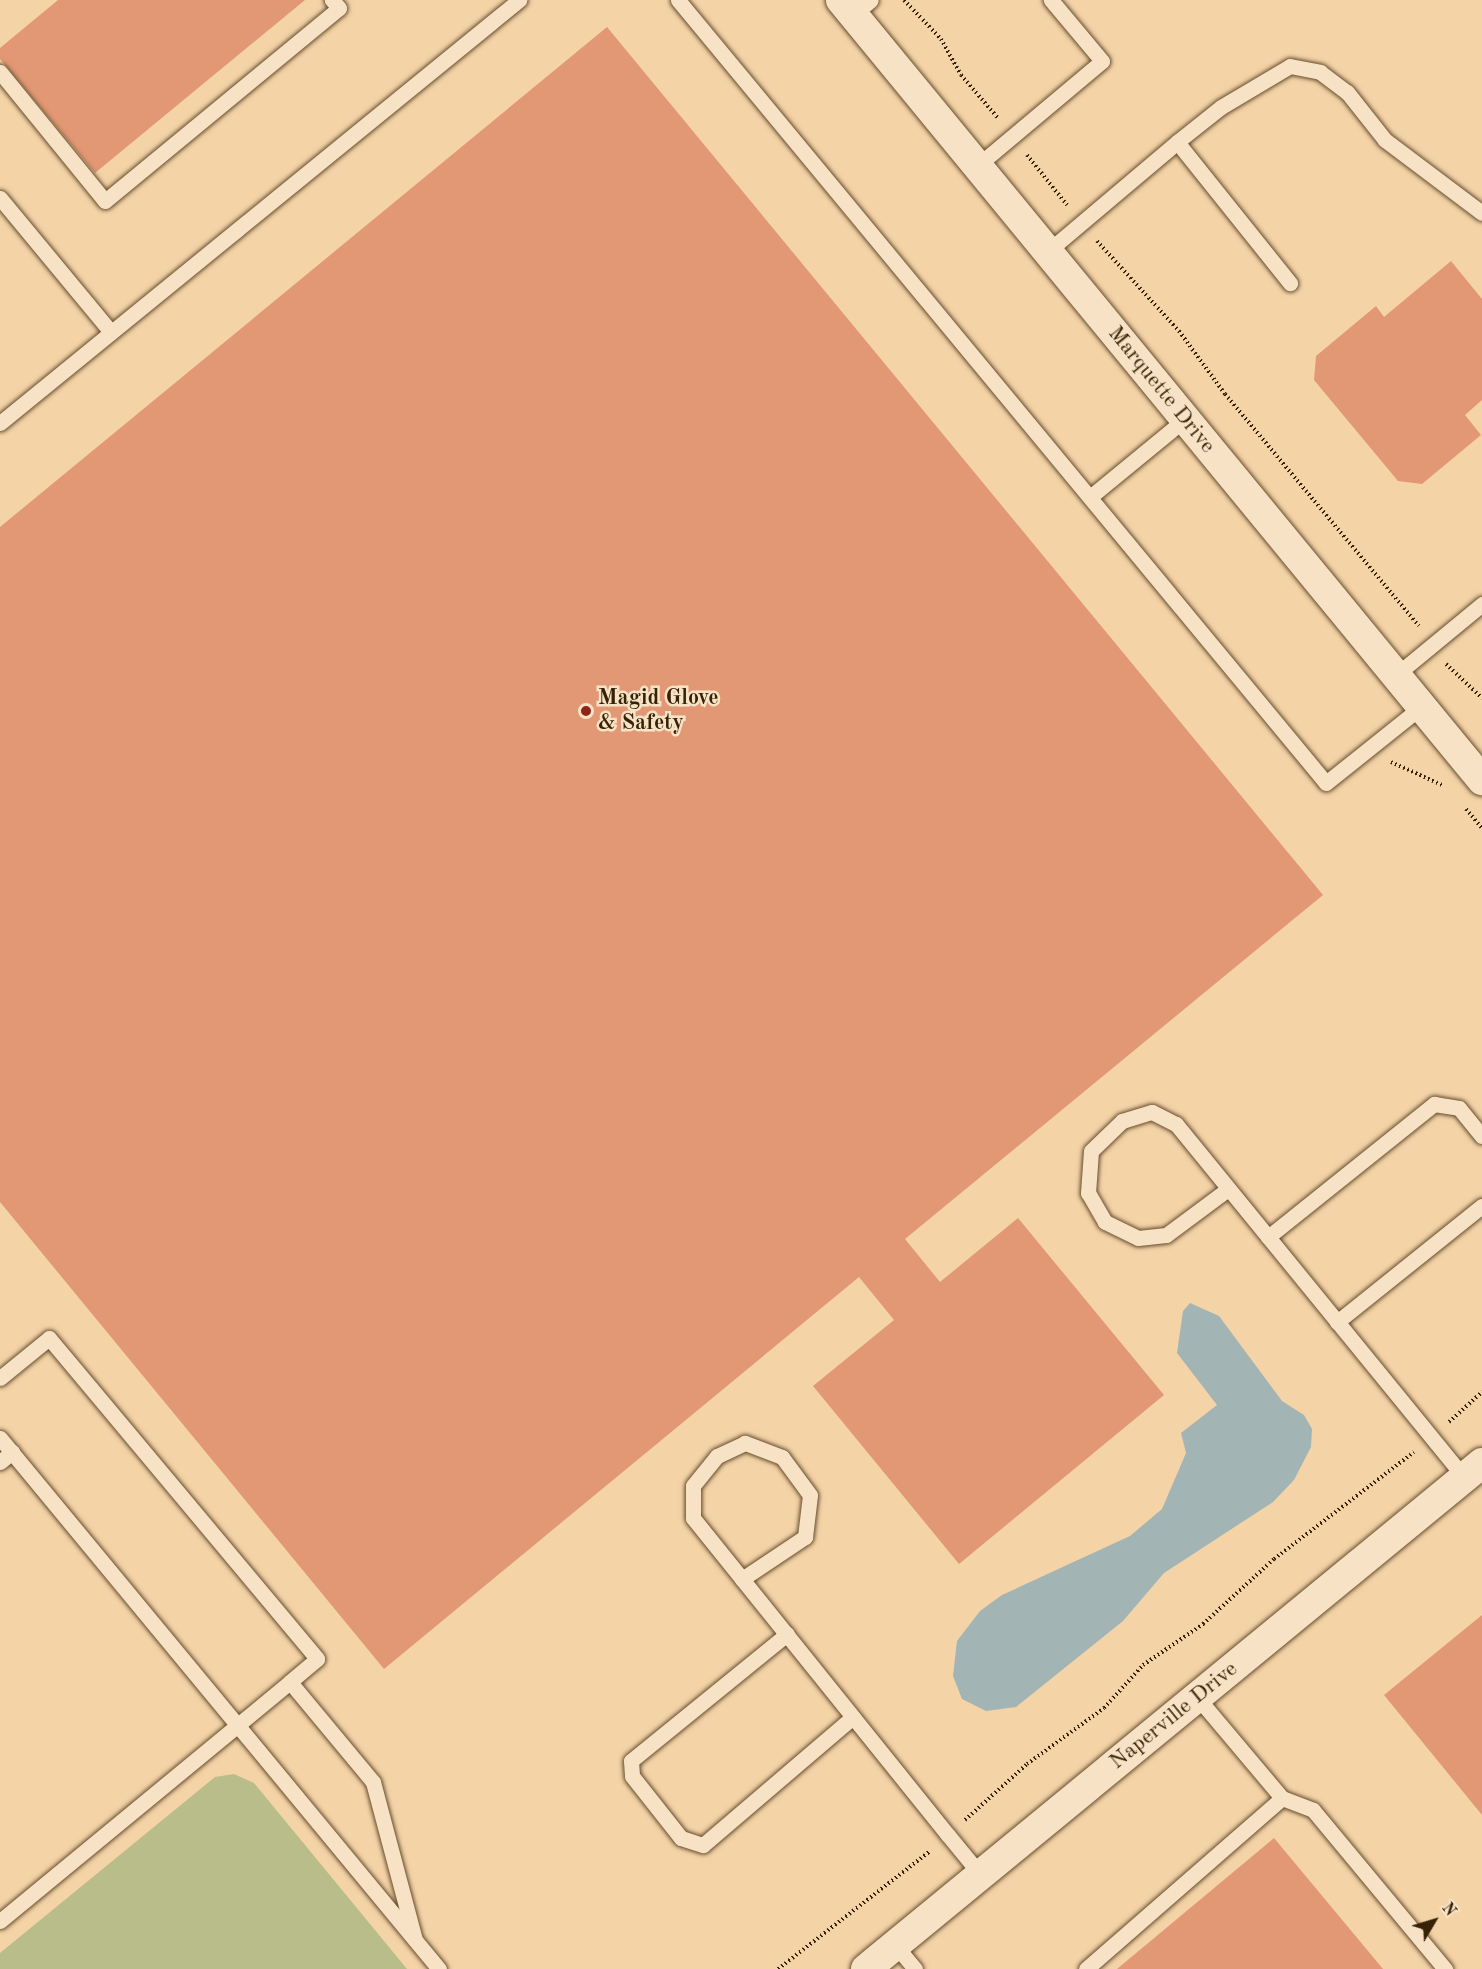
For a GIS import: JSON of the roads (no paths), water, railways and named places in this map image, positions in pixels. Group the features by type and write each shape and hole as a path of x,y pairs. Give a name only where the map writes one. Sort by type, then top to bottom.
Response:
{"street":[{"name":"Marquette Drive","path":"855,5 977,166 1482,780"},
{"name":"Naperville Drive","path":"866,1969 1477,1469"}],"lane":[{"path":"0,72 105,201 339,8 332,0"},
{"path":"0,423 519,0"},
{"path":"678,0 1326,783 1421,707"},
{"path":"977,166 1102,61 1051,0"},
{"path":"1047,252 1221,107 1290,66 1320,72 1347,92 1385,140 1482,213"},
{"path":"1177,142 1290,283"},
{"path":"0,198 111,332"},
{"path":"1090,497 1185,418"},
{"path":"1396,675 1482,604"},
{"path":"1268,1237 1434,1104 1459,1108 1482,1136"},
{"path":"1228,1189 1166,1234 1138,1238 1105,1222 1088,1192 1091,1151 1122,1121 1152,1112 1176,1124 1431,1437 1477,1469"},
{"path":"1338,1322 1482,1206"},
{"path":"0,1377 49,1338 317,1659 0,1921"},
{"path":"0,1438 6,1457 239,1725 439,1969"},
{"path":"742,1579 805,1537 810,1495 782,1457 746,1443 717,1456 693,1486 693,1518 742,1579 787,1635 854,1717 980,1875"},
{"path":"787,1635 631,1761 632,1776 681,1838 703,1845 854,1717"},
{"path":"290,1682 373,1782 415,1940"},
{"path":"1197,1697 1282,1798 1313,1810 1445,1969"},
{"path":"1086,1969 1282,1798"},
{"path":"895,1945 915,1969"}],"place":[{"name":"Magid Glove & Safety","path":"586,711"}]}
